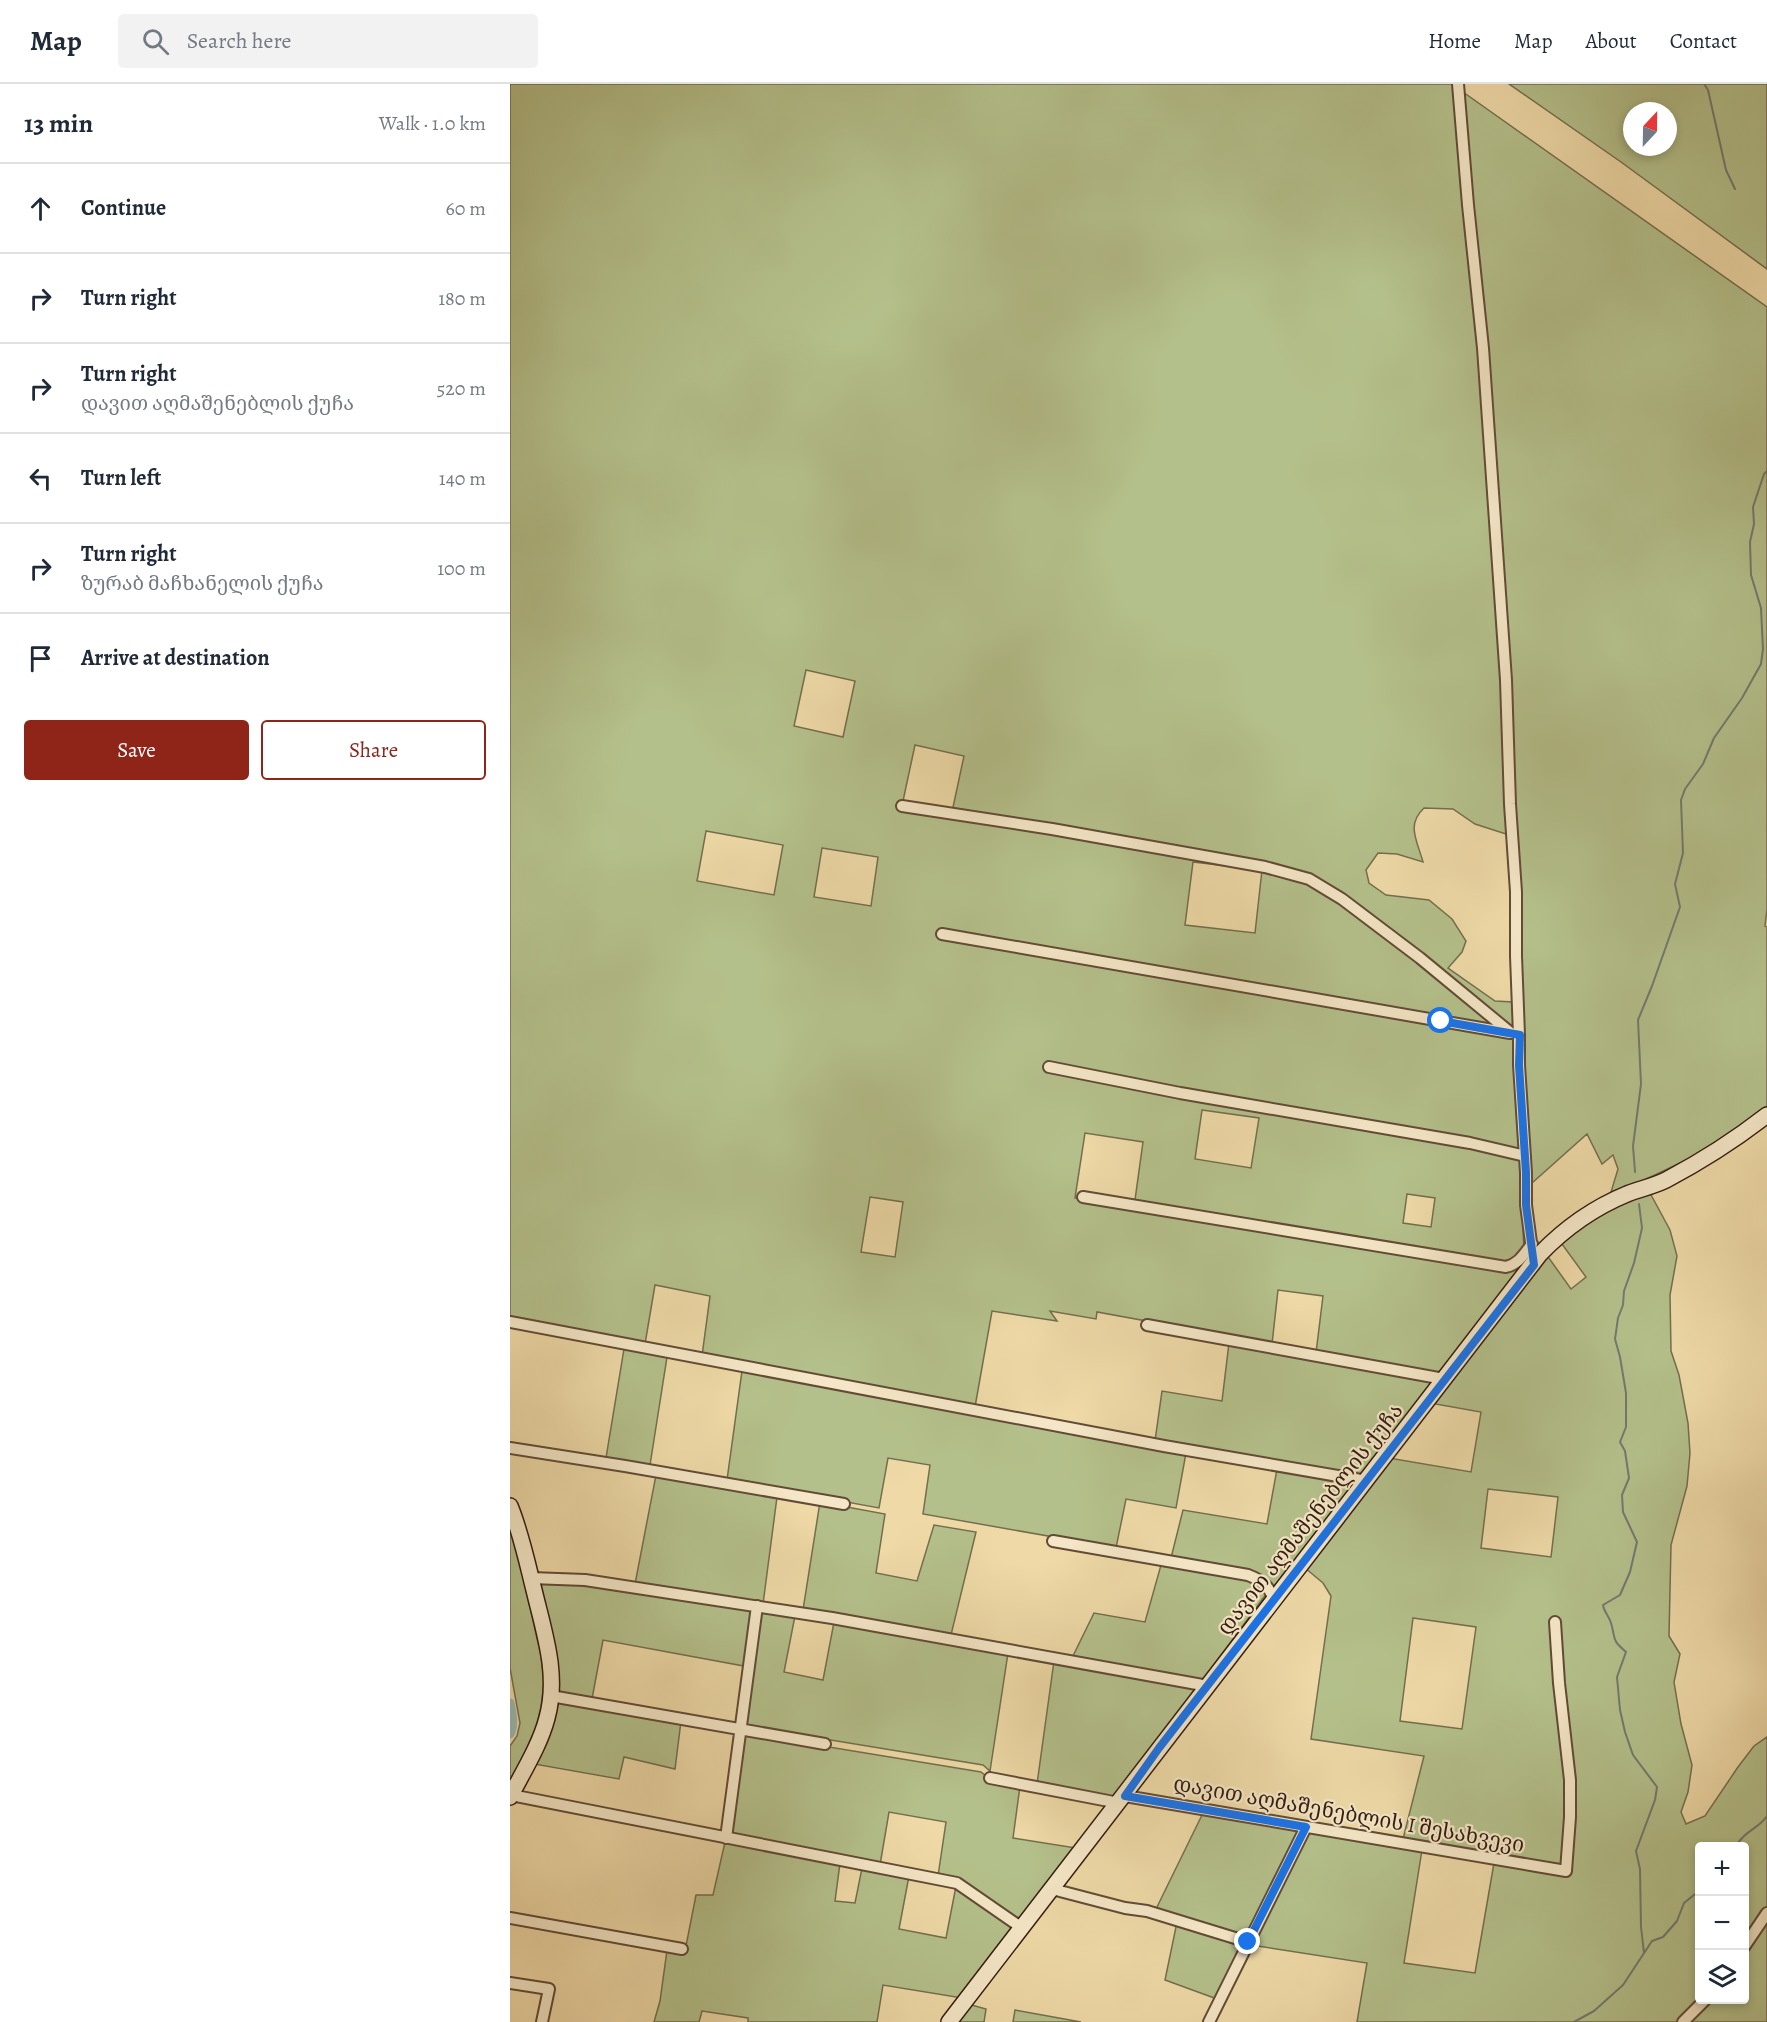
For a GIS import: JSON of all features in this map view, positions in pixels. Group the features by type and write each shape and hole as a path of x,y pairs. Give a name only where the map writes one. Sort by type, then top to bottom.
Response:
{"street":[{"path":"1458,84 1483,348 1504,657 1516,891 1515,1034 1525,1156 1526,1205 1534,1265"},
{"path":"902,807 1075,833 1265,867 1309,879 1342,899 1515,1034"},
{"path":"942,934 1515,1034"},
{"path":"1049,1067 1180,1093 1470,1143 1525,1156"},
{"name":"დავით აღმაშენებლის ქუჩა","path":"950,2022 1534,1265 1540,1254 1588,1212 1663,1181 1704,1160 1767,1115"},
{"path":"1083,1197 1506,1267 1519,1261 1532,1244"},
{"path":"510,1322 1164,1446 1366,1481"},
{"path":"1147,1325 1444,1379"},
{"path":"510,1448 843,1504"},
{"path":"510,1506 531,1578 550,1664 551,1696 541,1734 511,1796 957,1883 1022,1928"},
{"path":"1053,1541 1248,1575 1269,1587 1274,1600"},
{"path":"531,1578 585,1580 757,1606 1208,1686"},
{"path":"726,1838 757,1606"},
{"name":"დავით აღმაშენებლის I შესახვევი","path":"990,1778 1306,1827 1566,1871 1570,1780 1555,1622"},
{"path":"551,1696 825,1744"},
{"path":"1209,2022 1306,1827"},
{"path":"1052,1888 1125,1908 1147,1911 1248,1942"},
{"path":"1749,1940 1767,1913"},
{"path":"510,1918 682,1949"},
{"path":"510,1983 549,1989 542,2022"},
{"path":"1683,2022 1701,2004"}],"green space":[{"path":"510,84 1453,84 1480,348 1503,678 1509,835 1475,824 1453,809 1424,808 1415,821 1414,827 1423,862 1397,854 1378,853 1366,870 1369,883 1386,895 1429,900 1452,919 1466,941 1462,952 1448,968 1495,1001 1513,1002 1524,1250 1507,1264 1135,1200 1143,1142 1085,1133 1075,1198 1505,1271 1523,1265 1439,1374 1316,1353 1323,1296 1278,1290 1272,1344 1097,1312 1096,1319 1050,1311 1057,1321 992,1311 975,1407 702,1356 710,1296 655,1285 645,1344 510,1318","holes":["806,670 855,681 843,737 794,726","915,745 964,756 952,812 903,801","706,831 783,845 774,895 697,881","822,848 878,857 871,906 814,897","1193,862 1262,870 1255,933 1185,925","1202,1110 1259,1118 1251,1168 1195,1159","1407,1194 1435,1198 1431,1227 1403,1223","870,1197 903,1202 895,1257 861,1252"]},
{"path":"1509,84 1767,84 1767,269 1621,162"},
{"path":"1463,92 1767,307 1767,909 1765,926 1767,927 1767,1108 1693,1157 1642,1181 1611,1192 1618,1169 1613,1155 1602,1164 1587,1134 1532,1183 1524,1129 1522,1004 1475,241"},
{"path":"1650,1193 1670,1230 1677,1256 1670,1295 1671,1351 1679,1375 1688,1423 1690,1453 1687,1486 1671,1545 1669,1636 1680,1654 1674,1682 1681,1724 1692,1765 1688,1792 1681,1812 1686,1824 1705,1816 1754,1746 1767,1737 1767,2022 1357,2022 1367,1963 1251,1945 1313,1824 1403,1839 1424,1756 1311,1739 1331,1596 1323,1583 1305,1568 1389,1458 1471,1472 1481,1412 1430,1403 1546,1254 1571,1289 1586,1277 1559,1240 1615,1208","holes":["1488,1489 1558,1497 1551,1557 1481,1548","1413,1618 1476,1627 1462,1729 1400,1721","1422,1850 1494,1863 1475,1973 1404,1963"]},
{"path":"1229,1343 1430,1381 1431,1384 1360,1476 1155,1441 1162,1391 1222,1401"},
{"path":"624,1349 667,1357 650,1465 606,1458"},
{"path":"742,1371 1186,1453 1176,1508 1126,1499 1116,1548 923,1514 930,1465 888,1458 879,1508 727,1480"},
{"path":"1277,1469 1342,1481 1349,1484 1350,1489 1275,1588 1249,1570 1171,1558 1183,1510 1267,1524"},
{"path":"656,1475 777,1497 763,1604 635,1584"},
{"path":"820,1502 885,1514 876,1573 917,1581 934,1525 976,1532 951,1635 803,1610"},
{"path":"510,1519 541,1656 544,1682 536,1728 510,1784 510,1746 517,1736 520,1723 510,1668"},
{"path":"1161,1565 1245,1578 1267,1593 1202,1681 1072,1658 1094,1613 1145,1622"},
{"path":"536,1582 585,1584 753,1609 744,1666 603,1640 592,1699 558,1692"},
{"path":"760,1611 795,1616 784,1672 823,1680 834,1622 1008,1653 990,1771 983,1765 745,1726"},
{"path":"1054,1661 1201,1687 1114,1799 1037,1784"},
{"path":"556,1699 681,1721 675,1769 624,1757 619,1779 534,1764"},
{"path":"743,1733 981,1772 992,1781 1020,1786 1013,1838 1076,1848 1019,1922 938,1876 946,1822 889,1812 880,1865 730,1835"},
{"path":"1203,1813 1295,1829 1297,1834 1248,1936 1244,1938 1156,1909"},
{"path":"725,1842 840,1863 835,1901 855,1903 862,1868 909,1876 899,1929 946,1938 956,1886 1016,1927 962,1998 883,1985 877,2022 748,2022 748,2018 702,2011 699,2022 654,2022 660,2001 668,1943 686,1946 696,1895 713,1895"},
{"path":"1177,1922 1243,1945 1217,1999 1165,1980"},
{"path":"968,2004 986,2009 984,2022 954,2022"},
{"path":"1015,2010 1081,2022 1013,2022"}],"waterway":[{"path":"1704,84 1708,90 1726,170 1735,189"},
{"path":"1635,1172 1633,1146 1641,1084 1638,1020 1680,907 1675,884 1683,853 1681,800 1685,789 1703,764 1714,738 1742,698 1761,664 1763,649 1761,608 1751,575 1750,542 1754,524 1753,507 1767,471"},
{"path":"1639,1204 1642,1228 1634,1263 1624,1291 1615,1339 1626,1393 1626,1427 1620,1442 1625,1451 1629,1478 1622,1495 1623,1512 1637,1542 1630,1572 1620,1595 1603,1605 1616,1642 1626,1652 1617,1677 1625,1732 1633,1755 1657,1787 1655,1800 1636,1851 1640,1869 1644,1953"},
{"path":"510,1703 513,1723 510,1734"},
{"path":"1739,1842 1767,1816"},
{"path":"1574,2022 1594,2011 1623,1985 1652,1941 1663,1937 1677,1921 1684,1903 1695,1894"}],"route":[{"path":"1248,1942 1306,1827 1125,1796 1159,1748 1534,1265 1526,1205 1519,1065 1520,1035 1441,1021"}]}
